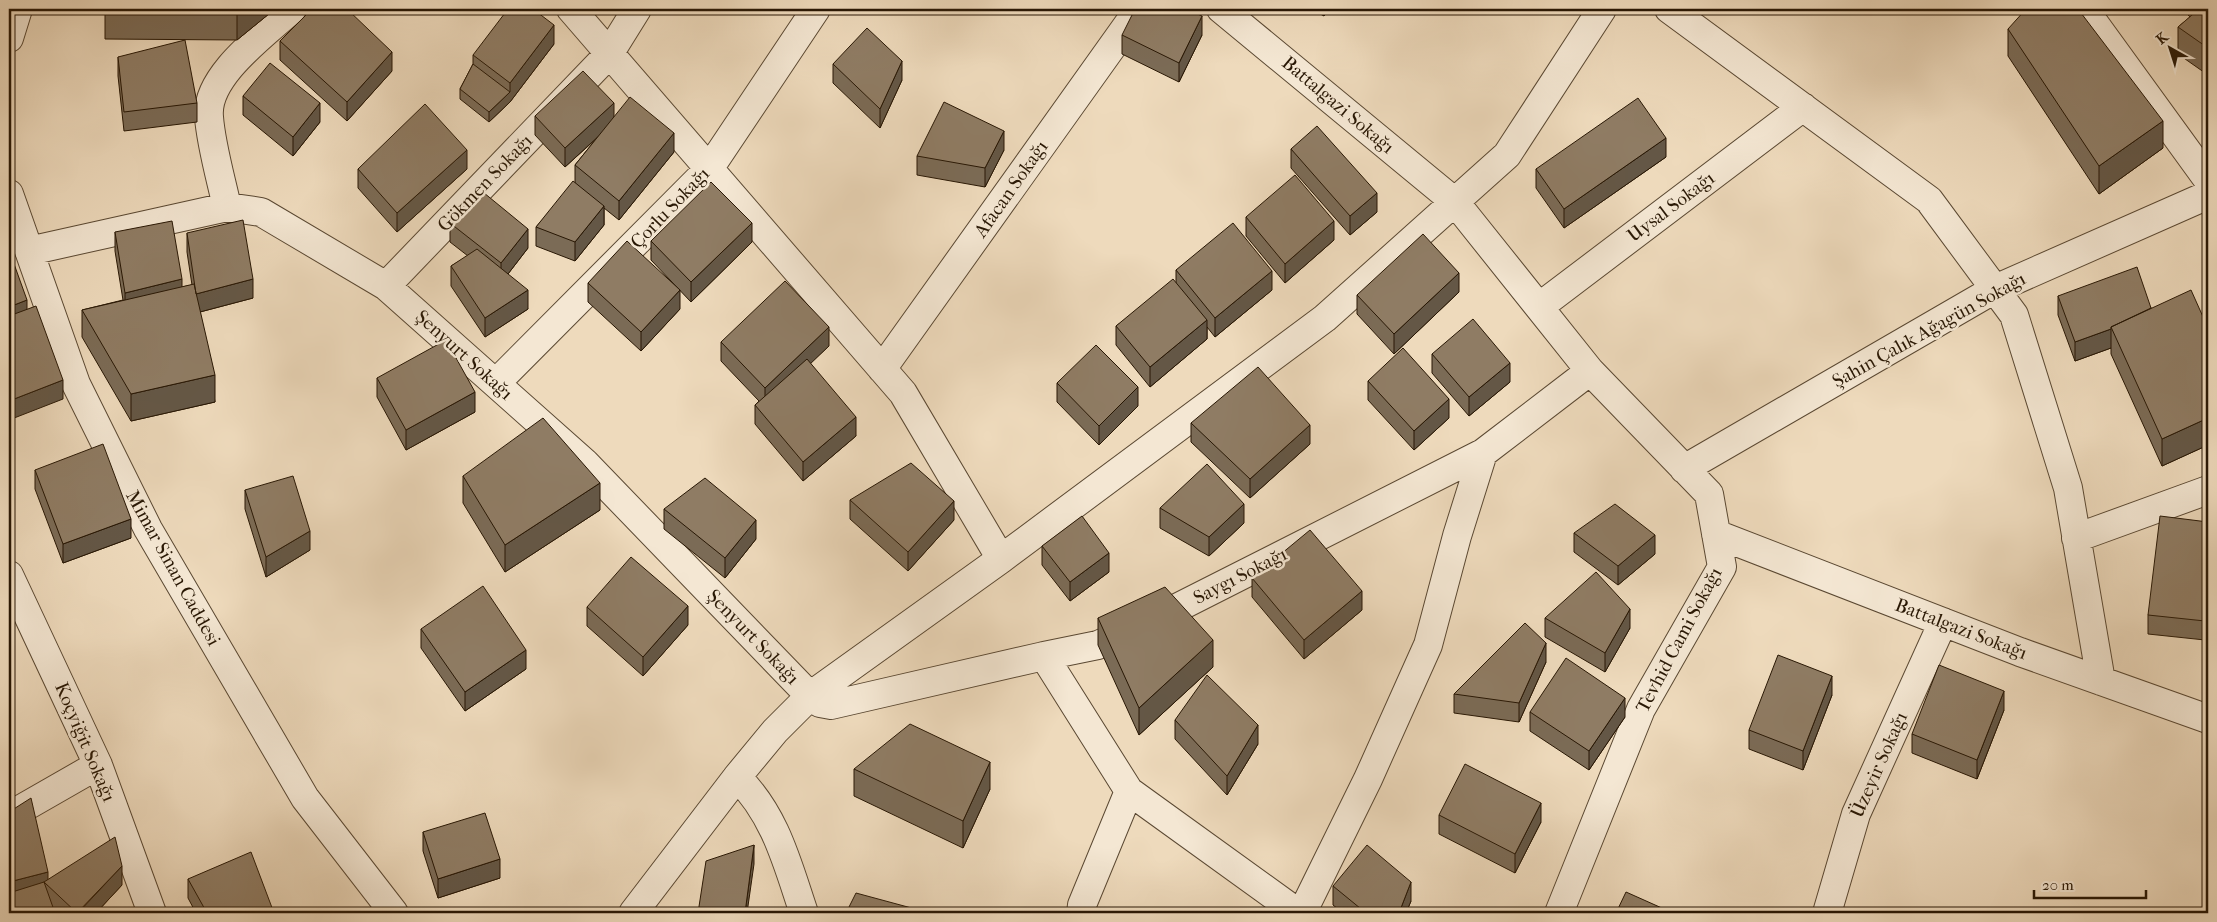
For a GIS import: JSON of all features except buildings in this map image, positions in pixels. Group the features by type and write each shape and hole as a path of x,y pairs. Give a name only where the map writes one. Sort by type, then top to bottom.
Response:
{"street":[{"path":"9,38 18,9"},
{"path":"227,207 208,116 212,93 223,73 292,9"},
{"path":"571,9 903,393 1001,559"},
{"name":"Gökmen Sokağı","path":"386,286 609,54 636,9"},
{"name":"Çorlu Sokağı","path":"496,383 709,169 816,9"},
{"name":"Afacan Sokağı","path":"882,369 1139,9"},
{"name":"Battalgazi Sokağı","path":"1221,9 1455,202 1538,306"},
{"path":"633,913 737,777 775,731 810,696 1001,559 1325,318 1508,155 1602,9"},
{"path":"1669,9 1929,200 2014,315 2068,488 2101,681"},
{"path":"2084,9 2208,180"},
{"name":"Uysal Sokağı","path":"1538,306 1803,107"},
{"name":"Mimar Sinan Caddesi","path":"9,194 76,384 148,529 305,798 394,913"},
{"name":"Şahin Çalık Ağagün Sokağı","path":"1684,468 1995,289 2208,195"},
{"name":"Şenyurt Sokağı","path":"29,251 227,207 261,212 386,286 585,463 810,696"},
{"name":"Tevhid Cami Sokağı","path":"1538,306 1590,372 1710,494 1722,568 1641,709 1560,913"},
{"name":"Saygı Sokağı","path":"810,696 820,703 832,705 1098,644 1165,614 1483,453 1590,372"},
{"path":"1302,913 1368,779 1428,645 1457,536 1483,453"},
{"path":"2076,538 2208,490"},
{"name":"Battalgazi Sokağı","path":"1716,534 2020,652 2208,719"},
{"name":"Koçyiğit Sokağı","path":"9,575 98,765 152,913"},
{"name":"Üzeyir Sokağı","path":"1827,913 1856,814 1943,622"},
{"path":"1044,656 1130,791 1298,913"},
{"path":"9,816 98,765"},
{"path":"737,777 754,795 766,812 782,846 804,913"},
{"path":"1081,913 1082,905 1130,791"}]}
